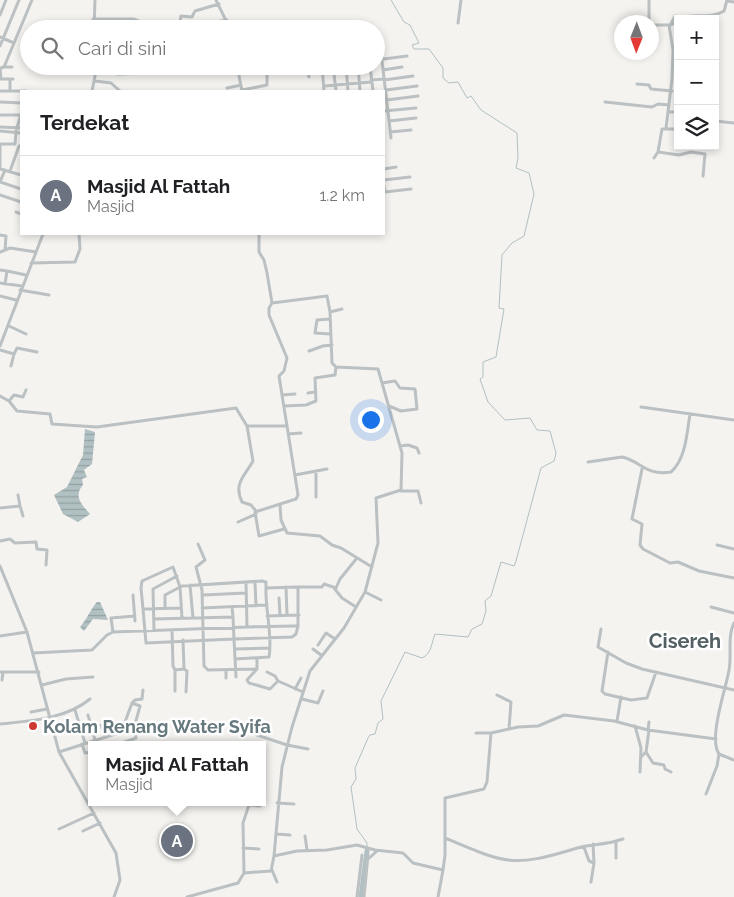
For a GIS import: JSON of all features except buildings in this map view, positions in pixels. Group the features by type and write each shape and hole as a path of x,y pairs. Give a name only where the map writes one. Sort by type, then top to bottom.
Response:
{"street":[{"path":"0,15 6,0"},
{"path":"0,46 2,37 19,0"},
{"path":"24,20 32,0"},
{"path":"94,0 93,19 136,20"},
{"path":"216,0 227,20"},
{"path":"458,23 461,0"},
{"path":"649,0 650,15"},
{"path":"715,15 724,11 727,0 734,2"},
{"path":"180,20 181,16 192,17 195,11 219,4"},
{"path":"659,24 670,25 674,22"},
{"path":"654,158 658,152 662,130 666,128 672,92 670,25"},
{"path":"10,91 11,79 0,79 2,68 20,29"},
{"path":"2,37 14,43"},
{"path":"385,59 407,56"},
{"path":"2,68 12,67"},
{"path":"385,70 402,67"},
{"path":"92,90 96,75"},
{"path":"239,75 242,90 268,85"},
{"path":"267,75 269,90"},
{"path":"323,75 324,90"},
{"path":"334,75 336,90"},
{"path":"347,75 348,90"},
{"path":"359,75 360,90"},
{"path":"371,75 373,90"},
{"path":"384,75 387,100 386,111 391,138"},
{"path":"324,86 413,76"},
{"path":"96,81 111,83 119,90"},
{"path":"637,84 649,85 650,89 672,92"},
{"path":"227,88 241,85"},
{"path":"386,90 417,86"},
{"path":"0,90 20,91"},
{"path":"387,100 418,96"},
{"path":"0,102 20,103"},
{"path":"605,102 652,107 658,104 669,105"},
{"path":"386,111 416,108"},
{"path":"668,112 674,112"},
{"path":"0,115 20,114"},
{"path":"10,171 18,146 16,129 20,117"},
{"path":"389,121 416,118"},
{"path":"719,122 734,123"},
{"path":"0,129 20,128"},
{"path":"666,128 674,129"},
{"path":"16,129 20,132"},
{"path":"390,132 411,130"},
{"path":"18,146 0,144 2,169 0,182 20,189"},
{"path":"658,152 679,155 691,152 705,154 703,176"},
{"path":"14,159 20,161"},
{"path":"385,169 396,167"},
{"path":"2,169 20,175"},
{"path":"385,180 410,177"},
{"path":"385,192 411,189"},
{"path":"0,195 20,202"},
{"path":"16,212 20,214"},
{"path":"0,235 6,236 4,250"},
{"path":"14,354 0,348 1,341 36,252 41,235"},
{"path":"31,263 74,262 80,249 78,235"},
{"path":"238,522 256,512 298,497 279,376 284,371 286,358 269,315 269,308 272,302 268,273 259,252 259,235"},
{"path":"0,252 10,248 36,252"},
{"path":"0,270 26,275"},
{"path":"5,284 7,270"},
{"path":"0,283 50,295"},
{"path":"272,302 326,295 330,312 332,363 336,367 376,367 403,459 401,491"},
{"path":"0,296 16,300"},
{"path":"330,312 342,310"},
{"path":"330,319 317,320 316,334 331,334"},
{"path":"8,326 26,334"},
{"path":"310,352 323,346 332,345"},
{"path":"10,366 17,348 37,352"},
{"path":"284,406 310,404 316,401 315,378 335,375 336,367"},
{"path":"382,383 395,381 400,388 415,389 417,410 401,411 389,406"},
{"path":"9,401 14,395 23,397 26,390"},
{"path":"308,393 315,392"},
{"path":"282,395 295,394"},
{"path":"0,396 9,401 17,411 50,414 52,424 97,428 232,408 239,412 248,426 252,463 243,474 238,489 242,502 251,505 256,512 258,532 261,537 284,529"},
{"path":"642,407 734,420"},
{"path":"588,462 622,457 642,469 662,473 673,471 685,444 690,414"},
{"path":"248,426 286,426"},
{"path":"288,434 301,433"},
{"path":"400,446 411,445 417,448 418,453"},
{"path":"295,475 327,469"},
{"path":"642,469 632,519 642,524 640,545 642,548 670,563 678,562 699,571 734,578"},
{"path":"316,471 316,496"},
{"path":"277,882 272,870 277,803 287,745 310,671 344,628 365,592 379,534 376,498 401,491 418,490 421,503"},
{"path":"18,495 23,516"},
{"path":"280,505 284,529 287,533 320,536 372,566"},
{"path":"0,508 20,506"},
{"path":"0,541 10,539 15,543 36,542 37,549 46,550 46,565"},
{"path":"198,544 205,560 196,566 203,595 204,666 206,669 257,669"},
{"path":"716,545 734,549"},
{"path":"334,588 357,558"},
{"path":"0,566 27,632 59,752 88,803"},
{"path":"182,618 180,586 172,567 142,581 146,643 294,636 298,626 299,615 298,587"},
{"path":"154,630 153,588 177,576"},
{"path":"246,582 247,627"},
{"path":"255,582 256,606"},
{"path":"165,608 165,594 180,586 265,582 269,657 235,659"},
{"path":"266,588 322,587 324,584 334,588 342,598 356,607"},
{"path":"190,586 192,618"},
{"path":"286,587 287,615"},
{"path":"365,592 380,600"},
{"path":"203,595 246,594"},
{"path":"133,595 135,621"},
{"path":"280,598 280,615"},
{"path":"202,608 266,605"},
{"path":"232,607 236,677"},
{"path":"711,607 734,613"},
{"path":"143,609 181,608"},
{"path":"267,616 299,615"},
{"path":"113,632 112,618 135,616"},
{"path":"154,620 233,617"},
{"path":"706,794 717,766 716,739 724,688 729,671 734,625"},
{"path":"33,653 92,650 107,634 113,632 298,626"},
{"path":"172,630 172,666 175,670 175,691"},
{"path":"601,630 598,647 626,663 734,690"},
{"path":"0,636 27,632"},
{"path":"318,644 326,633 335,640"},
{"path":"183,640 184,670 187,671 186,692"},
{"path":"235,648 269,648"},
{"path":"313,649 321,656"},
{"path":"608,652 602,691 605,694 631,700 647,698 656,672"},
{"path":"257,659 257,669 247,680 249,684 270,690 278,681"},
{"path":"175,670 184,670"},
{"path":"226,670 226,678"},
{"path":"2,680 1,672 39,672"},
{"path":"268,672 275,676 278,681 303,692"},
{"path":"42,685 66,679 92,677"},
{"path":"296,689 300,678"},
{"path":"122,730 132,703 134,700 142,699 143,690"},
{"path":"302,699 318,703 323,691"},
{"path":"497,695 511,702 509,729"},
{"path":"617,721 621,697"},
{"path":"0,724 62,715 90,699"},
{"path":"132,703 140,706 134,728 137,737 132,741"},
{"path":"31,712 47,709"},
{"path":"75,709 84,743 84,753 88,752"},
{"path":"88,715 95,740"},
{"path":"476,733 491,733 542,725 564,715 617,721 648,730 716,739"},
{"path":"649,722 646,752 653,763 664,765 665,770 671,772"},
{"path":"101,725 105,736"},
{"path":"635,726 642,756 640,772"},
{"path":"522,727 523,732"},
{"path":"91,741 122,730 134,728"},
{"path":"438,897 443,870 445,798 480,791 486,785 491,733"},
{"path":"257,735 287,745 308,749"},
{"path":"59,752 88,742"},
{"path":"642,756 646,752"},
{"path":"718,754 734,760"},
{"path":"277,803 294,804"},
{"path":"90,806 113,847 118,864 120,880 114,897"},
{"path":"187,897 238,883 244,873 243,823 249,806"},
{"path":"59,829 94,813"},
{"path":"83,831 100,823"},
{"path":"276,834 290,835"},
{"path":"305,836 307,850"},
{"path":"445,838 490,857 512,862 536,860 593,844 623,839"},
{"path":"616,841 616,858"},
{"path":"591,882 594,863 593,844"},
{"path":"274,856 307,850 363,846 378,851 403,853 413,863 443,870"},
{"path":"584,847 590,861 594,863"},
{"path":"243,848 259,849"},
{"path":"368,860 378,851"},
{"path":"362,855 364,897"},
{"path":"357,897 368,855"},
{"path":"244,873 272,870"}],"shaded area":[{"path":"85,429 95,432 92,464 84,470 87,477 82,479 83,485 80,489 79,497 90,514 78,522 63,514 54,495 67,487 83,455"},
{"path":"97,602 100,602 108,620 93,619 84,631 80,627"}],"waterway":[{"path":"367,851 367,843 357,829 351,787 356,779 355,768 368,738 370,735 375,734 378,723 383,719 381,701 405,652 422,658 429,651 435,634 468,637 472,629 482,624 486,611 485,601 491,596 501,562 514,566 516,561 541,468 554,461 556,453 550,431 537,430 530,418 505,420 488,402 480,379 483,377 483,362 496,357 504,309 499,308 502,255 512,243 524,236 534,194 529,173 516,168 518,158 517,133 481,110 471,96 467,98 458,82 449,83 443,78 443,68 429,49 414,49 412,45 419,43 410,25 404,22 391,0"},
{"path":"361,897 367,851"}],"place":[{"name":"Kolam Renang Water Syifa","path":"33,726"},
{"name":"Masjid Al Fattah","path":"177,841"}],"district":[{"name":"Cisereh","path":"685,641"}]}
